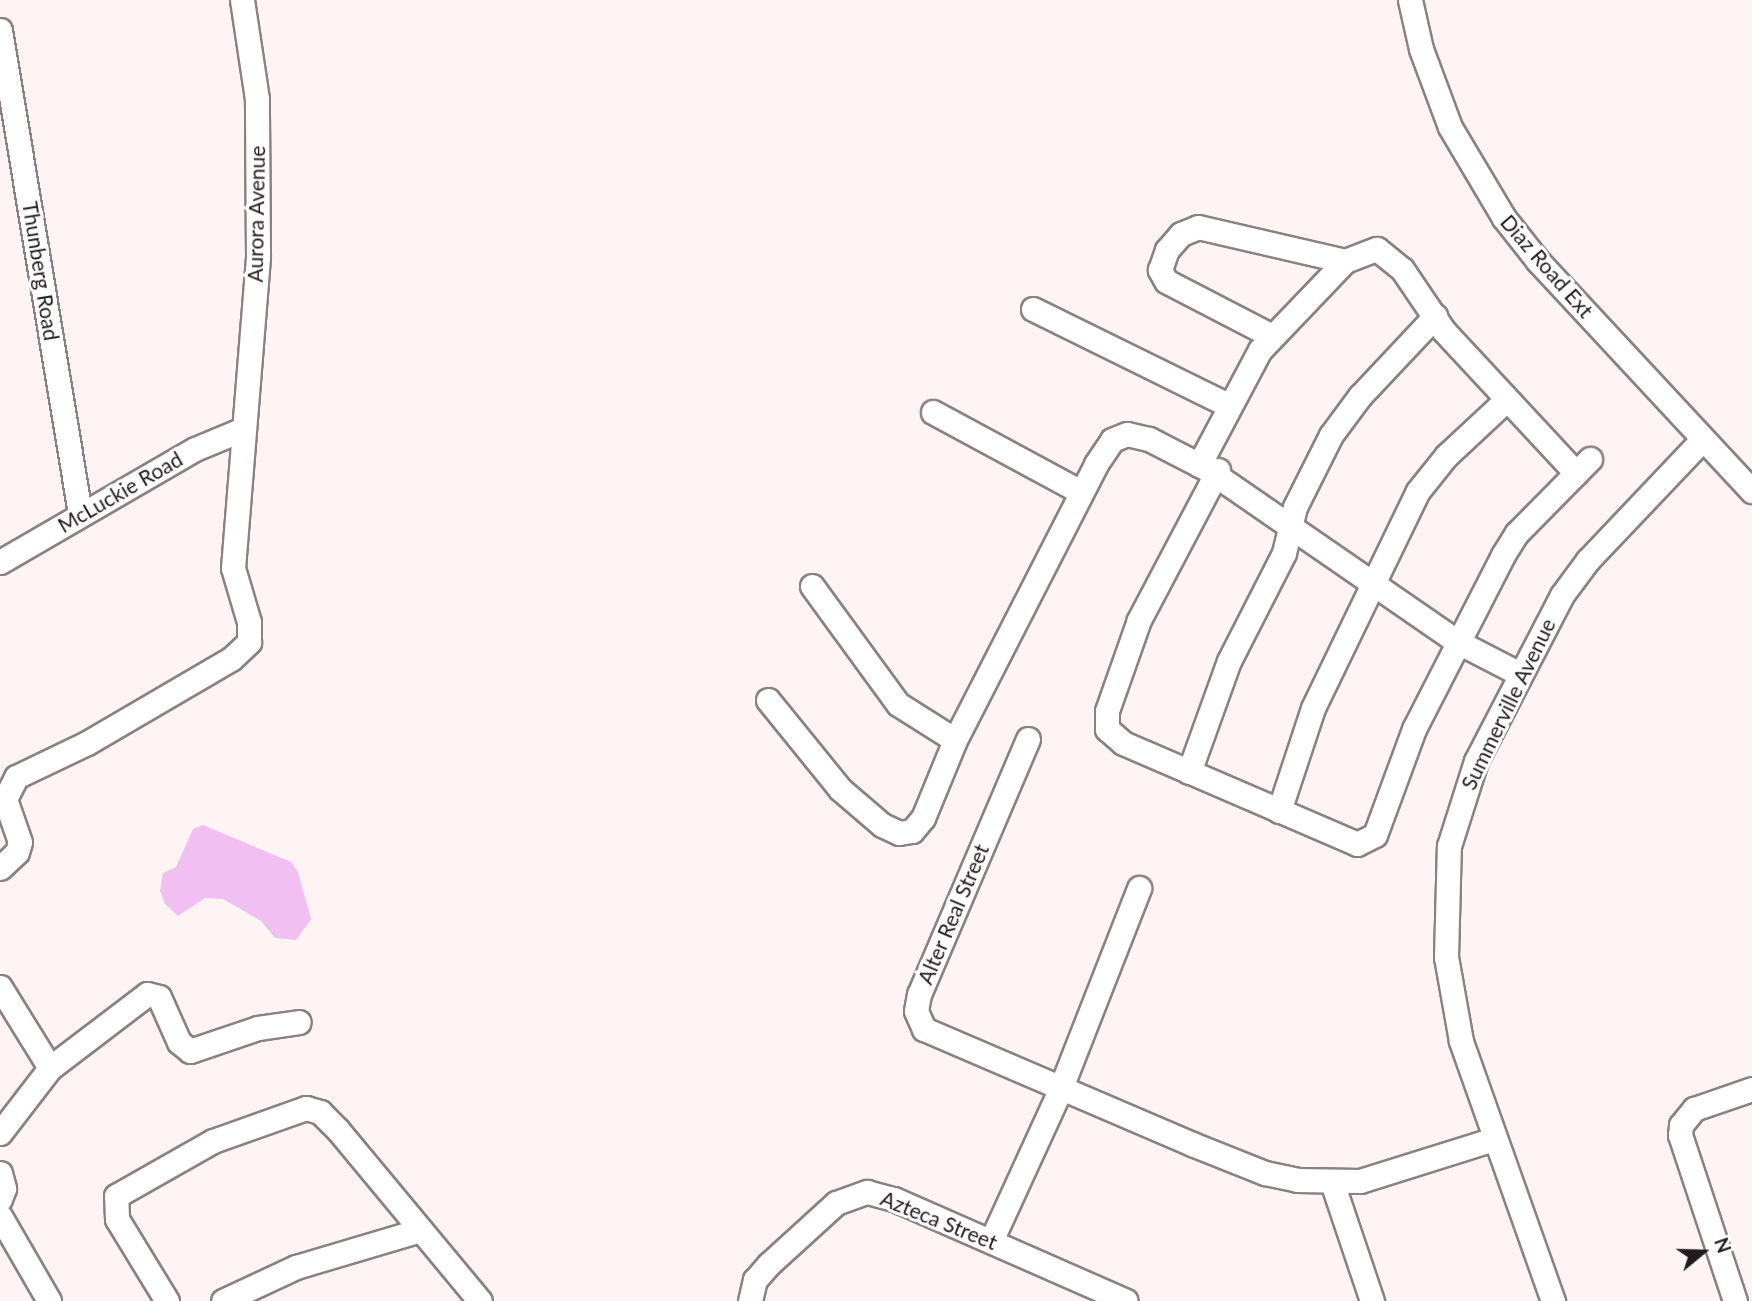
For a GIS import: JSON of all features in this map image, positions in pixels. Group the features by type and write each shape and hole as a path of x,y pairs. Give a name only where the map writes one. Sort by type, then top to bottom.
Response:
{"street":[{"name":"Aurora Avenue","path":"0,868 17,852 20,842 5,799 16,777 87,743 231,659 248,642 249,622 233,568 258,256 258,177 257,99 242,0"},
{"name":"Diaz Road Ext","path":"1410,0 1434,88 1482,185 1538,261 1752,491"},
{"name":"Thunberg Road","path":"0,30 80,513"},
{"path":"1272,336 1166,281 1160,270 1167,250 1181,234 1199,227 1345,261"},
{"path":"1370,249 1384,251 1402,269 1435,316 1506,400 1583,466 1517,533 1415,729 1372,839 1364,844 1347,842 1114,738 1105,719 1150,596 1209,470 1228,405 1272,336 1345,261 1370,249"},
{"path":"1034,309 1228,405"},
{"path":"1189,772 1229,661 1284,554 1290,522 1345,414 1435,316"},
{"path":"1279,811 1313,708 1431,473 1506,400"},
{"path":"933,412 1081,492"},
{"name":"McLuckie Road","path":"0,562 80,513 195,449 243,429"},
{"path":"768,700 840,789 899,833 912,831 923,818 955,740 1081,492 1107,446 1127,434 1149,439 1209,470 1460,638 1521,667"},
{"name":"Summerville Avenue","path":"1553,1301 1494,1139 1452,999 1445,930 1449,846 1471,774 1521,667 1588,561 1703,439"},
{"path":"812,586 898,705 955,740"},
{"name":"Alter Real Street","path":"1028,740 919,994 916,1011 920,1024 931,1033 1060,1090 1265,1173 1332,1182 1405,1170 1494,1139"},
{"path":"991,1241 1060,1090 1139,888"},
{"path":"0,987 50,1068"},
{"path":"0,1133 50,1068 147,994 159,997 178,1042 190,1052 258,1028 299,1022"},
{"path":"1730,1299 1680,1135 1681,1125 1694,1109 1752,1088"},
{"path":"167,1301 117,1219 116,1196 213,1141 306,1108 320,1112 338,1130 480,1301"},
{"path":"0,1173 5,1188 0,1199"},
{"path":"1332,1182 1372,1301"},
{"name":"Azteca Street","path":"750,1301 755,1280 769,1264 836,1203 856,1193 894,1199 1126,1301"},
{"path":"0,1216 49,1301"},
{"path":"223,1301 296,1267 421,1230"}],"shaded area":[{"path":"203,825 291,862 298,872 311,919 296,940 275,938 261,921 223,899 205,898 178,916 165,904 160,891 163,873 176,867 193,829"}]}
